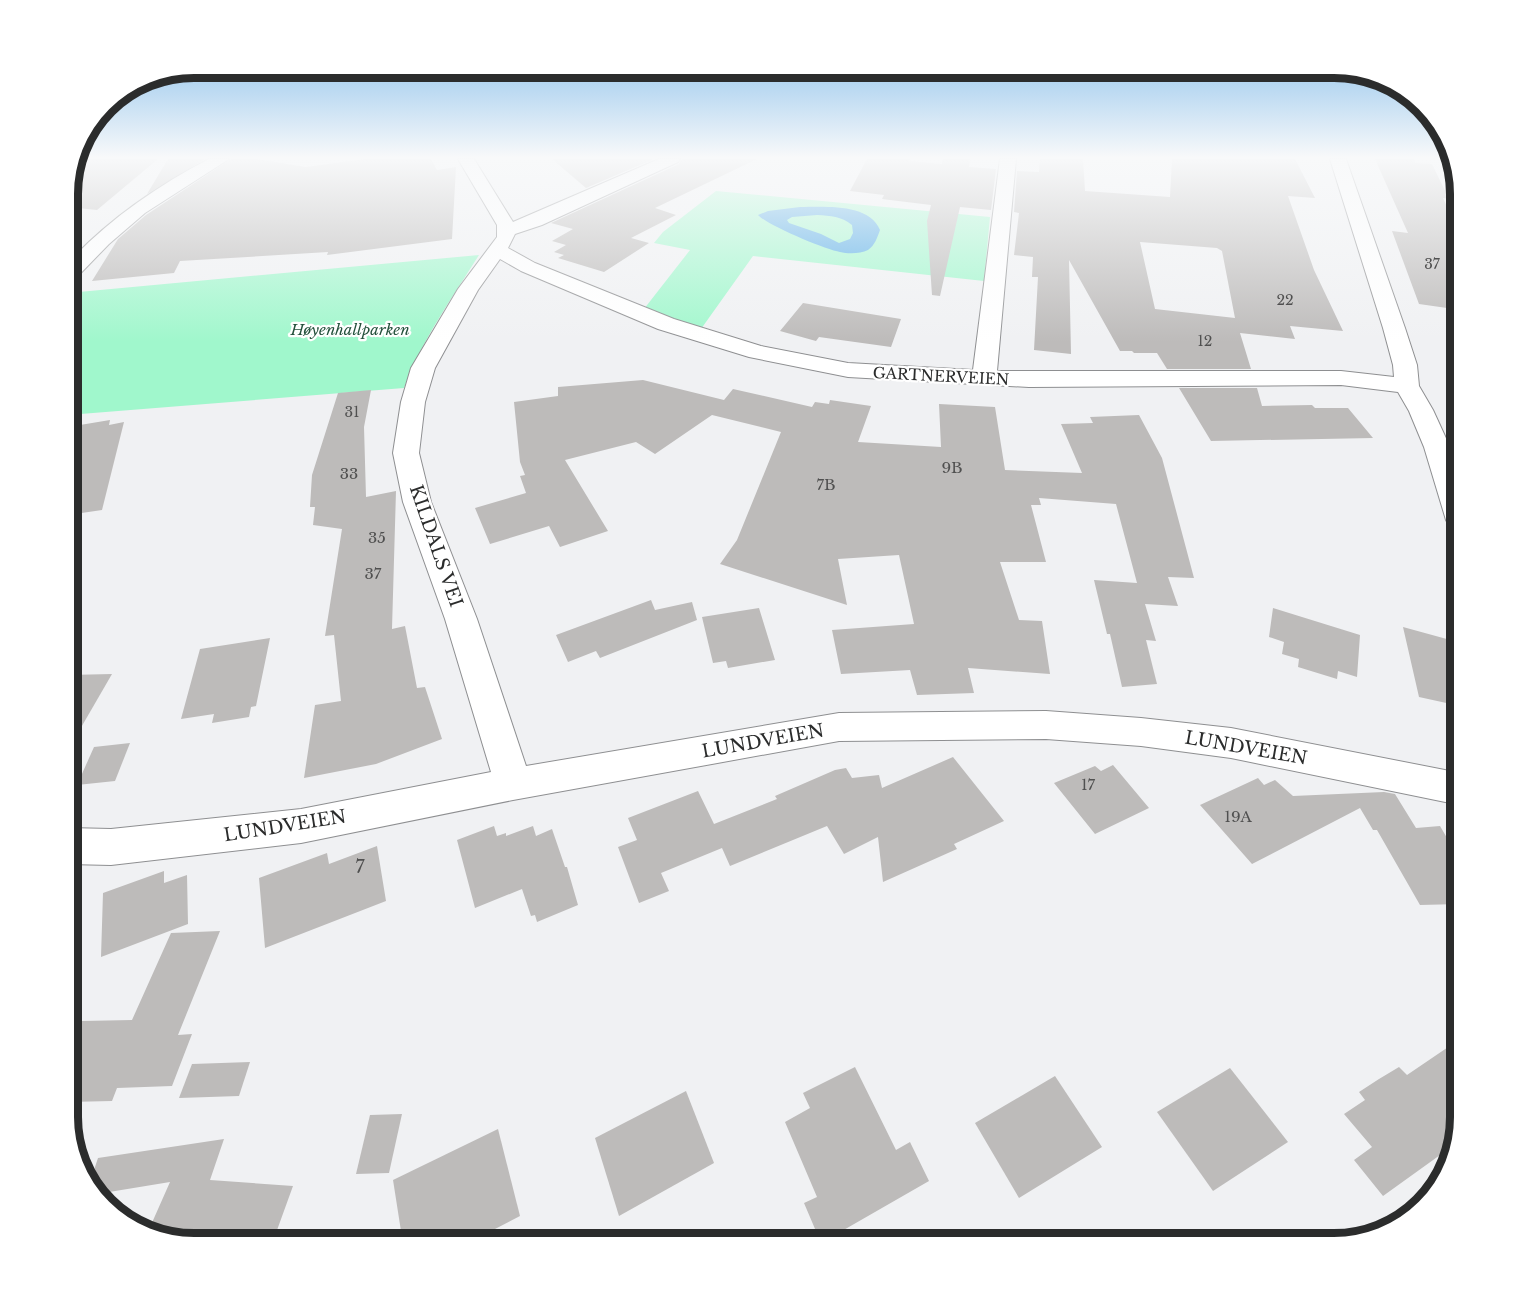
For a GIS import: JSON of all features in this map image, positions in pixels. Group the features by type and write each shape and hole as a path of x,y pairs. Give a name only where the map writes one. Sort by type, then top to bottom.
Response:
{"street":[{"path":"78,263 125,220"},
{"path":"493,220 502,240 537,220"},
{"path":"984,379 1000,220"},
{"path":"1358,220 1405,365 1407,386 1449,448"},
{"name":"GARTNERVEIEN","path":"502,240 528,267 643,316 757,352 848,369 984,379 1088,381 1341,378 1407,386"},
{"name":"KILDALS VEI","path":"502,240 468,289 423,368 413,402 406,453 417,502 461,619 513,784"},
{"name":"LUNDVEIEN","path":"78,846 111,848 301,826 513,784 839,727 1046,725 1141,732 1232,743 1450,787"}],"green space":[{"path":"678,220 990,220 984,281 753,256 701,329 644,309 690,250 654,243 663,232"},
{"name":"Høyenhallparken","path":"479,255 429,336 404,388 78,414 78,292"}],"water":[{"path":"766,220 787,220 789,223 839,243 850,239 853,233 852,225 844,220 873,220 880,230 874,244 868,250 843,253 823,247"}],"building":[{"path":"140,220 453,220 452,239 327,255 328,252 180,261 174,273 92,281 118,239"},
{"path":"557,220 666,220 631,238 649,243 604,272 558,258 564,255 554,252 566,245 552,241 573,229 551,223"},
{"path":"957,220 940,296 932,295 927,221"},
{"path":"1018,220 1296,220 1314,270 1343,331 1290,326 1295,339 1240,333 1251,369 1167,369 1157,353 1120,351 1069,260 1071,354 1034,350 1038,277 1032,277 1033,257 1014,255","holes":["1140,242 1217,248 1222,251 1235,318 1155,309"]},
{"path":"1402,220 1450,220 1450,228 1447,228 1450,234 1450,308 1419,304 1392,231 1408,233"},
{"path":"803,303 901,319 891,347 819,337 816,341 780,331"},
{"path":"643,380 724,400 733,389 812,407 815,402 829,404 830,400 871,406 858,442 941,447 939,404 995,407 1005,470 1082,473 1061,424 1093,423 1090,417 1139,415 1162,458 1194,578 1168,577 1178,606 1145,604 1156,641 1146,640 1157,684 1122,687 1110,634 1107,634 1094,580 1137,583 1116,504 1039,498 1041,505 1031,505 1046,562 1000,562 1019,620 1042,621 1050,674 968,668 974,693 917,695 910,670 841,674 832,630 914,624 899,555 838,559 847,605 720,564 737,540 781,432 712,415 655,454 636,442 565,460 608,531 560,547 549,526 490,544 475,508 526,493 520,476 525,475 520,462 514,402 558,396 558,387"},
{"path":"1179,388 1257,388 1262,406 1312,405 1315,408 1348,408 1373,438 1211,441"},
{"path":"371,390 364,427 366,497 396,491 392,629 405,626 417,688 425,687 442,739 376,764 304,778 315,705 341,701 334,635 325,636 342,529 313,525 315,507 310,507 312,475 338,393"},
{"path":"110,420 109,425 124,422 102,510 78,514 78,425"},
{"path":"651,600 655,610 692,602 697,620 600,658 596,651 568,662 556,635"},
{"path":"759,608 775,660 728,668 726,661 713,663 702,617"},
{"path":"1273,608 1360,635 1357,677 1338,671 1337,679 1298,667 1299,659 1282,654 1284,642 1269,637"},
{"path":"1403,627 1450,640 1450,704 1419,697"},
{"path":"270,638 256,706 251,707 249,717 212,723 214,714 181,719 200,649"},
{"path":"112,674 78,733 78,675"},
{"path":"130,743 115,781 78,785 78,783 94,747"},
{"path":"953,757 1004,821 954,844 957,849 883,882 878,837 844,854 827,826 730,866 722,848 661,873 669,891 639,903 618,847 637,840 628,818 698,791 714,824 777,799 775,796 835,770 846,768 852,778 879,775 882,788"},
{"path":"1113,765 1149,808 1095,834 1054,783 1095,766 1101,771"},
{"path":"1258,778 1264,785 1275,780 1293,796 1384,792 1395,794 1416,828 1440,826 1450,843 1450,904 1420,905 1377,830 1373,830 1360,808 1252,864 1200,805"},
{"path":"494,826 497,836 506,833 506,836 533,826 536,836 552,829 565,867 567,867 578,905 537,922 535,915 531,916 522,889 475,908 457,840"},
{"path":"377,846 386,901 265,948 259,878 327,853 329,864"},
{"path":"164,871 164,883 187,875 188,924 101,957 103,893"},
{"path":"220,931 178,1035 192,1034 172,1086 117,1088 112,1101 78,1102 78,1028 82,1021 132,1020 171,933"},
{"path":"1450,1046 1449,1133 1445,1152 1383,1196 1354,1160 1372,1147 1344,1114 1365,1100 1359,1092 1379,1079 1399,1067 1407,1075"},
{"path":"250,1062 239,1096 179,1098 192,1064"},
{"path":"855,1067 896,1150 910,1142 929,1181 838,1233 817,1233 804,1203 817,1197 785,1122 810,1108 803,1093"},
{"path":"1230,1068 1288,1142 1213,1191 1157,1112"},
{"path":"1055,1076 1102,1147 1019,1198 975,1123"},
{"path":"686,1091 714,1163 619,1216 595,1138"},
{"path":"402,1114 389,1173 356,1174 370,1115"},
{"path":"498,1129 520,1216 487,1233 401,1233 393,1180"},
{"path":"224,1139 210,1180 293,1186 276,1233 171,1231 151,1225 170,1182 106,1193 93,1174 98,1158"}]}
